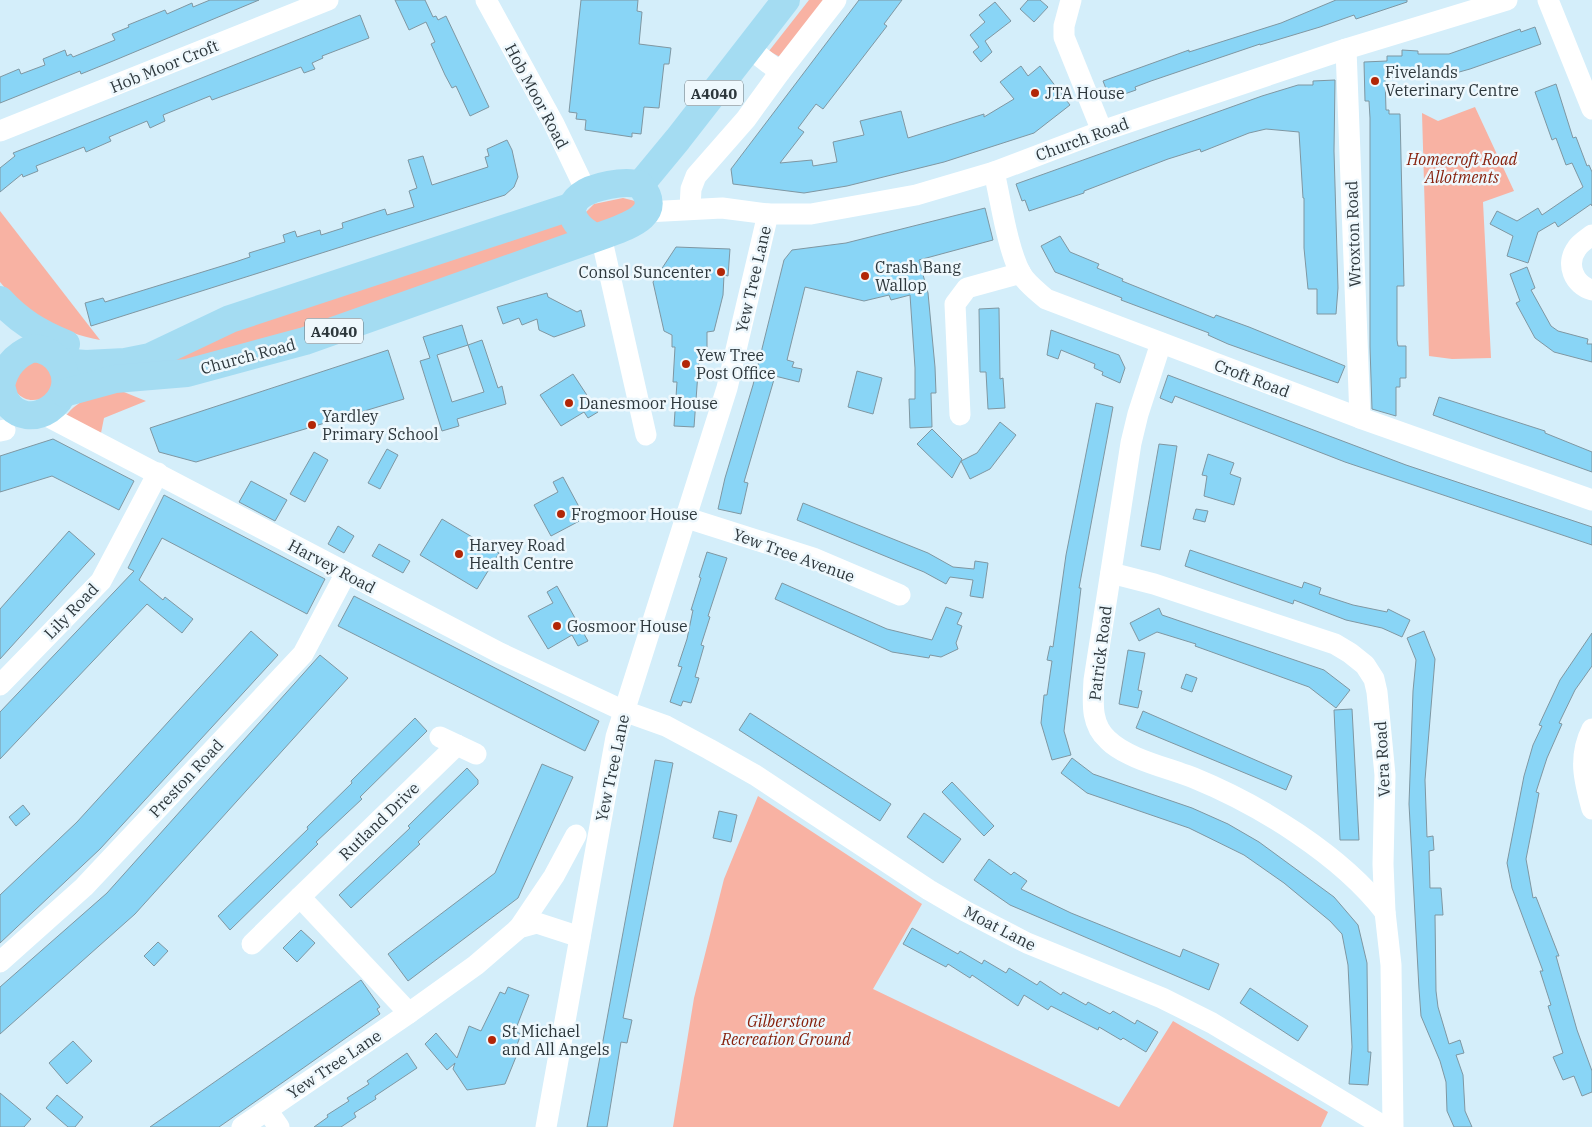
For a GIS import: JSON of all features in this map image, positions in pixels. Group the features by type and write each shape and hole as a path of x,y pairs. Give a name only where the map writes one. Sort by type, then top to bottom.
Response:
{"main road":[{"name":"A4040","path":"640,185 786,0"},
{"name":"Church Road","path":"60,362 125,362 150,357 230,319 580,200 609,185 626,182 640,185"},
{"path":"640,185 649,198 649,206 646,212"},
{"path":"580,200 574,220 578,228 598,236"},
{"name":"Church Road","path":"64,393 115,379 187,373 305,341 598,236 635,222 646,212"},
{"name":"A4040","path":"0,300 14,316 30,327 67,344 85,349 127,353 166,349"},
{"name":"A4040","path":"0,321 15,337 33,348 49,352 60,362"},
{"path":"33,348 14,359 3,376 1,388 5,400 15,409 29,414 43,414 57,404 64,393 66,378 60,362"}],"street":[{"name":"Hob Moor Croft","path":"0,131 328,0"},
{"name":"Hob Moor Road","path":"486,0 554,124 580,200"},
{"path":"690,208 691,189 696,176 746,119 836,0"},
{"path":"1071,0 1064,26 1064,37 1102,132"},
{"name":"Church Road","path":"646,212 690,208 722,208 768,214 811,214 916,195 994,172 1102,132 1346,49 1456,8 1507,0"},
{"path":"1548,0 1592,109"},
{"path":"749,48 780,72"},
{"name":"Wroxton Road","path":"1346,49 1360,418"},
{"name":"Croft Road","path":"994,172 1010,239 1021,273 1028,284 1046,299 1360,418 1592,500"},
{"name":"Yew Tree Lane","path":"546,1127 610,765 624,711 727,388 768,214"},
{"path":"1592,235 1578,247 1573,255 1572,269 1579,284 1592,290"},
{"path":"598,236 646,435"},
{"path":"960,415 955,304 967,288 1021,273"},
{"name":"Patrick Road","path":"1161,343 1138,414 1132,443 1094,680 1094,717 1107,740 1128,753 1194,778 1252,805 1299,834 1372,895 1384,912"},
{"name":"Harvey Road","path":"43,414 500,653 624,711"},
{"name":"Lily Road","path":"0,685 101,581 158,473"},
{"name":"Yew Tree Avenue","path":"687,518 813,558 900,596"},
{"name":"Vera Road","path":"1111,572 1163,587 1335,644 1364,665 1374,679 1385,775 1384,912 1391,965 1393,1127"},
{"name":"Preston Road","path":"0,962 84,887 303,654 346,573"},
{"name":"Moat Lane","path":"624,711 666,726 748,771 929,890 965,911 1027,942 1162,998 1212,1023 1385,1127"},
{"path":"1592,729 1582,757 1582,772 1592,809"},
{"name":"Rutland Drive","path":"252,944 449,741 476,754"},
{"name":"Yew Tree Lane","path":"242,1127 476,965 519,928 554,876 576,835"},
{"path":"1354,879 1383,864"},
{"path":"300,896 409,1013"},
{"path":"519,928 537,923 580,937"},
{"path":"267,1110 279,1127"}],"green space":[{"path":"809,0 830,0 780,57 769,51"},
{"name":"Homecroft Road Allotments","path":"1475,107 1514,191 1483,202 1491,358 1452,359 1429,356 1422,113 1438,121"},
{"path":"623,198 635,201 637,207 597,228 582,216 594,204"},
{"path":"0,211 100,340 58,327 45,320 21,303 0,282"},
{"path":"563,221 571,238 380,306 180,365 166,358 237,329"},
{"path":"37,357 56,378 46,398 29,400 15,391 13,370"},
{"path":"119,390 146,401 104,418 101,433 65,417 83,401"},
{"name":"Gilberstone Recreation Ground","path":"758,796 922,904 873,989 1119,1107 1173,1021 1328,1112 1321,1127 673,1127 694,998 724,879"}],"building":[{"path":"210,0 259,0 81,74 80,71 0,103 0,77 19,69 21,74 45,65 43,59 65,50 67,56 71,54 73,57 115,40 112,34 129,27 128,25 165,10 167,14 192,3 193,7"},
{"path":"395,0 425,0 433,17 436,16 438,20 446,16 489,107 470,116 456,86 452,88 445,75 431,44 435,42 426,22 409,30"},
{"path":"581,0 638,0 637,11 642,12 639,44 671,48 669,64 664,64 659,108 644,107 641,134 632,133 632,137 585,130 586,120 576,119 577,113 569,112"},
{"path":"859,0 902,0 884,24 887,26 823,109 816,104 798,128 804,132 780,163 812,160 813,166 837,162 833,142 864,135 860,121 901,111 908,138 984,114 984,117 1014,99 1000,82 1021,66 1028,76 1040,66 1070,105 1034,133 944,162 847,186 804,193 733,184 731,169"},
{"path":"1028,0 1040,0 1048,7 1034,22 1020,9"},
{"path":"1336,0 1407,0 1407,2 1356,19 1354,15 1260,44 1151,81 1135,87 1136,90 1110,99 1103,81 1189,50 1189,52 1281,23"},
{"path":"995,2 1011,21 985,41 992,52 981,62 973,52 979,47 970,35 985,22 979,15"},
{"path":"360,15 369,38 322,56 323,58 312,63 315,69 304,73 301,67 212,100 210,96 163,115 165,121 150,128 147,121 109,137 111,141 86,152 84,147 36,166 38,171 23,177 22,174 0,192 0,168 15,156 13,153"},
{"path":"1535,27 1541,44 1470,69 1452,74 1402,72 1403,77 1385,78 1386,110 1389,110 1389,114 1400,114 1404,286 1397,286 1397,340 1398,346 1406,346 1406,378 1400,378 1400,387 1396,387 1396,416 1372,409 1370,347 1370,118 1369,101 1365,101 1364,62 1387,61 1387,56 1402,56 1402,50 1418,51 1418,54 1449,54 1520,29 1521,32"},
{"path":"1335,80 1334,151 1338,288 1336,314 1317,314 1317,289 1308,289 1304,248 1304,198 1299,132 1266,129 1249,133 1201,152 1200,149 1168,159 1084,191 1084,193 1029,211 1025,200 1022,201 1016,184 1262,96 1298,85 1313,85 1313,81"},
{"path":"1556,84 1573,138 1576,137 1587,166 1589,165 1592,172 1592,206 1591,204 1558,227 1555,222 1538,232 1528,263 1507,256 1513,236 1490,224 1497,211 1517,221 1538,208 1542,215 1583,187 1572,163 1566,165 1556,138 1552,140 1535,92"},
{"path":"507,140 512,150 518,177 514,187 505,195 91,326 85,303 103,298 105,302 250,257 249,253 285,242 283,235 295,231 297,237 320,230 321,235 343,228 342,223 385,209 387,215 414,207 409,191 417,188 408,160 423,156 432,185 488,167 485,157 489,156 487,149"},
{"path":"985,208 993,240 919,260 928,293 935,367 936,393 931,393 932,427 910,428 909,399 915,399 915,368 910,295 891,300 889,295 864,301 805,287 787,360 794,362 792,367 802,369 799,382 775,376 744,482 748,483 741,514 718,509 725,478 753,385 784,260 792,250 846,243"},
{"path":"1060,236 1070,252 1099,264 1097,268 1123,279 1122,281 1214,318 1216,315 1249,327 1345,366 1338,383 1228,344 1208,335 1209,333 1121,300 1122,298 1055,272 1041,246"},
{"path":"676,247 730,249 728,276 724,275 723,295 714,331 707,332 707,353 704,353 704,359 699,359 694,427 674,426 677,382 673,382 675,347 672,347 672,335 664,331 653,282"},
{"path":"1527,267 1535,288 1531,290 1551,326 1558,331 1588,339 1587,344 1592,344 1592,362 1554,352 1535,338 1516,303 1520,301 1510,274"},
{"path":"547,293 548,297 577,312 581,310 585,326 554,337 539,330 537,319 522,325 519,318 503,324 497,307"},
{"path":"999,308 1000,379 1003,378 1005,408 988,409 986,372 980,372 979,309"},
{"path":"462,325 468,345 482,340 498,388 502,386 506,404 457,419 459,426 442,431 420,361 430,358 423,337","holes":["468,345 484,392 452,402 437,355"]},
{"path":"1051,330 1119,355 1125,368 1120,383 1102,375 1103,372 1094,368 1095,364 1061,350 1058,359 1047,355"},
{"path":"388,350 404,399 196,462 159,452 150,428"},
{"path":"857,371 882,378 873,414 848,407"},
{"name":"Danesmoor House","path":"573,374 598,412 588,418 584,412 561,426 540,395"},
{"path":"1168,375 1406,465 1592,527 1592,545 1345,462 1175,396 1172,403 1160,398"},
{"path":"1439,397 1545,431 1545,433 1592,452 1592,472 1433,415"},
{"path":"1096,403 1113,407 1079,588 1081,588 1064,731 1071,755 1052,760 1041,723 1044,695 1047,695 1052,661 1047,660 1050,646 1053,647 1066,555"},
{"path":"1000,422 1016,435 990,469 970,479 961,461 977,453"},
{"path":"932,429 962,459 952,478 917,444"},
{"path":"53,439 134,481 119,510 52,476 0,492 0,456"},
{"path":"1159,444 1177,446 1160,550 1141,546"},
{"path":"387,449 398,455 380,489 368,483"},
{"path":"314,452 328,460 305,502 290,494"},
{"path":"1208,454 1234,463 1230,474 1241,478 1234,505 1204,496 1207,476 1202,475"},
{"name":"Frogmoor House","path":"563,477 585,518 551,536 534,505 558,492 553,482"},
{"path":"251,481 287,500 275,521 239,502"},
{"path":"164,495 325,579 307,614 162,538 139,580 163,600 165,597 193,619 182,633 147,604 0,759 0,712 134,571 128,568"},
{"path":"803,503 928,553 953,567 974,569 975,561 988,563 983,598 970,596 973,580 950,577 946,584 924,572 797,520"},
{"path":"1196,509 1208,511 1205,522 1193,519"},
{"name":"Harvey Road Health Centre","path":"442,519 499,553 477,589 420,555"},
{"path":"338,526 354,536 344,553 328,544"},
{"path":"69,531 95,554 0,659 0,609"},
{"path":"379,544 410,561 403,573 372,556"},
{"path":"1190,550 1302,588 1304,582 1321,588 1319,594 1353,605 1387,612 1388,609 1410,620 1402,637 1382,628 1346,620 1294,600 1293,604 1185,566"},
{"path":"707,552 727,558 708,616 710,617 701,645 704,646 695,677 699,678 691,703 683,701 681,706 670,702 682,667 678,666 687,639 693,610 691,610"},
{"path":"782,583 887,629 932,640 946,607 962,613 957,624 962,626 956,643 958,649 941,657 930,655 929,658 892,652 775,599"},
{"name":"Gosmoor House","path":"557,586 588,641 578,646 572,635 548,649 528,616 553,603 547,592"},
{"path":"354,596 599,721 585,751 338,626"},
{"path":"1159,608 1162,615 1324,670 1350,690 1336,708 1309,687 1195,646 1196,644 1157,632 1139,641 1130,623"},
{"path":"251,631 278,655 100,849 0,943 0,895 77,822"},
{"path":"1424,631 1435,659 1425,780 1427,837 1433,836 1434,850 1429,851 1430,888 1441,888 1443,915 1435,915 1436,991 1438,1007 1449,1044 1460,1040 1464,1053 1456,1055 1463,1075 1465,1111 1472,1127 1454,1127 1447,1111 1446,1082 1440,1061 1421,1016 1409,804 1416,660 1407,638"},
{"path":"1592,633 1592,666 1575,690 1559,723 1562,724 1547,758 1536,792 1539,793 1526,859 1533,898 1536,897 1559,956 1556,956 1577,1030 1592,1071 1592,1092 1582,1096 1574,1076 1563,1080 1553,1057 1563,1053 1548,1006 1551,1005 1540,971 1543,971 1512,888 1507,863 1524,776 1533,745 1542,726 1539,725 1560,680"},
{"path":"1128,650 1145,653 1138,690 1142,691 1138,708 1119,704"},
{"path":"320,655 348,678 135,914 0,1034 0,987 107,893"},
{"path":"1186,674 1197,678 1192,692 1181,688"},
{"path":"1352,709 1359,840 1340,840 1334,710"},
{"path":"1143,711 1292,776 1286,790 1136,728"},
{"path":"750,713 891,804 880,821 739,730"},
{"path":"415,718 427,731 360,797 362,799 316,842 318,844 230,930 218,916 308,829 307,827 352,783 351,781"},
{"path":"1072,758 1093,774 1192,808 1228,824 1259,842 1334,897 1358,925 1367,963 1368,1052 1371,1052 1368,1085 1349,1084 1352,1047 1348,965 1342,934 1330,921 1284,883 1244,855 1189,828 1087,793 1061,773"},
{"path":"655,760 673,763 623,1018 632,1020 627,1043 621,1042 607,1127 587,1127"},
{"path":"542,764 573,777 518,898 408,981 388,954 495,873"},
{"path":"467,768 478,780 478,784 418,842 420,844 351,908 339,895 410,828 408,826"},
{"path":"952,782 994,826 984,836 942,792"},
{"path":"23,805 30,814 16,826 9,817"},
{"path":"719,811 737,815 731,842 713,838"},
{"path":"924,813 961,839 943,863 907,837"},
{"path":"989,859 1011,875 1014,872 1027,881 1021,889 1071,913 1180,957 1183,949 1219,964 1209,990 1010,905 974,880"},
{"path":"912,928 958,954 960,951 982,964 984,960 1006,973 1009,968 1037,985 1040,981 1061,995 1063,992 1086,1005 1088,1002 1110,1014 1113,1011 1135,1024 1137,1020 1158,1032 1146,1052 1123,1038 1121,1040 1099,1027 1098,1030 1051,1006 1048,1010 1024,995 1018,1006 972,975 970,978 948,964 946,967 903,944"},
{"path":"301,930 315,943 297,962 283,948"},
{"path":"158,942 168,951 154,966 144,956"},
{"path":"361,980 380,1007 377,1009 380,1014 219,1127 150,1127"},
{"name":"St Michael and All Angels","path":"508,987 529,995 515,1031 521,1034 517,1045 520,1047 505,1084 467,1090 453,1069 455,1063 447,1070 425,1044 436,1033 457,1058 469,1026 481,1031 500,992 505,994"},
{"path":"1250,988 1308,1026 1298,1041 1240,1003"},
{"path":"73,1041 92,1061 67,1084 49,1063"},
{"path":"407,1053 417,1068 375,1096 376,1099 354,1113 356,1117 341,1127 314,1127 328,1117 327,1115 349,1101 347,1098 369,1084 367,1081"},
{"path":"0,1093 31,1119 24,1127 0,1127"},
{"path":"57,1095 83,1117 75,1127 68,1127 46,1108"}],"place":[{"name":"Fivelands Veterinary Centre","path":"1375,81"},
{"name":"JTA House","path":"1035,93"},
{"name":"Consol Suncenter","path":"721,272"},
{"name":"Crash Bang Wallop","path":"865,276"},
{"name":"Yew Tree Post Office","path":"686,364"},
{"name":"Danesmoor House","path":"569,403"},
{"name":"Yardley Primary School","path":"312,425"},
{"name":"Frogmoor House","path":"561,514"},
{"name":"Harvey Road Health Centre","path":"459,554"},
{"name":"Gosmoor House","path":"557,626"},
{"name":"St Michael and All Angels","path":"492,1040"}]}
